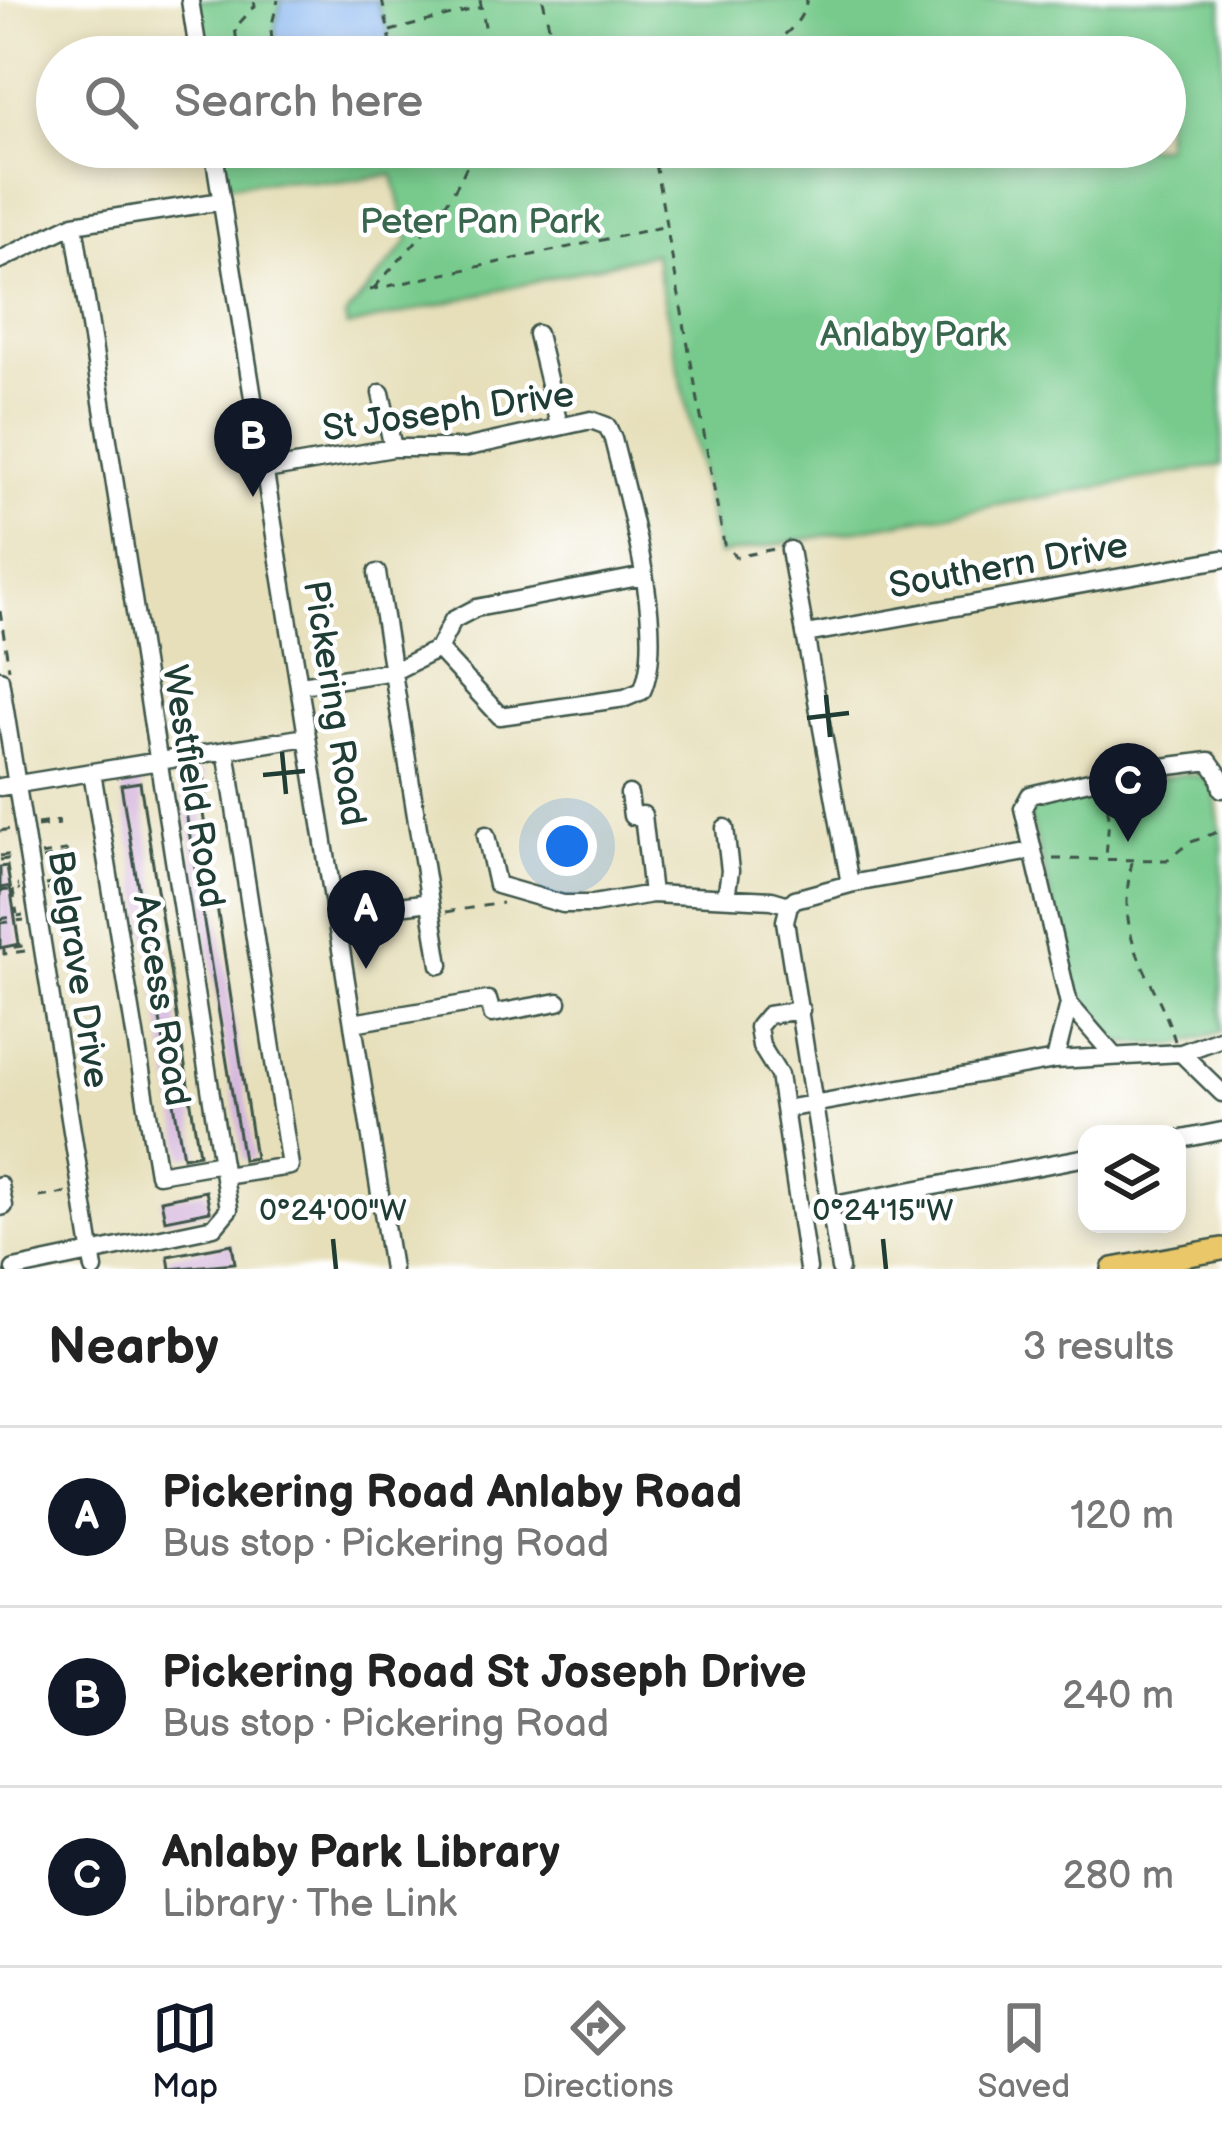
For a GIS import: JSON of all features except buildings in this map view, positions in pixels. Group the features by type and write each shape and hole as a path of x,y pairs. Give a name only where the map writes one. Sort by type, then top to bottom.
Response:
{"main road":[{"path":"1113,1269 1198,1261 1222,1249"}],"street":[{"path":"190,0 196,36"},
{"name":"Pickering Road","path":"216,168 392,1269"},
{"path":"0,260 74,224 222,201"},
{"name":"Westfield Road","path":"74,224 230,1209 214,1227 92,1261"},
{"path":"537,334 559,425"},
{"path":"381,393 393,448"},
{"name":"St Joseph Drive","path":"266,470 393,448 464,448 591,420 607,426 614,439 644,576"},
{"path":"790,550 850,884"},
{"name":"Southern Drive","path":"806,634 1222,559"},
{"path":"377,573 440,965"},
{"path":"301,685 394,671 438,649 453,620 476,608 644,576 649,676 642,692 626,698 500,716 438,649"},
{"name":"Belgrave Drive","path":"0,679 8,785 92,1261"},
{"path":"8,785 307,737"},
{"path":"223,1169 290,1166 226,750"},
{"path":"1055,1060 1069,1004 1040,855 1023,808 1030,795 1209,761 1221,782"},
{"name":"Access Road","path":"92,772 158,1174 223,1169"},
{"path":"629,794 632,816 643,815 652,894"},
{"path":"724,828 730,871 726,897"},
{"path":"485,835 497,885 563,904 652,894 772,900 789,905"},
{"path":"840,1269 785,921 789,905 795,899 850,884 1040,855"},
{"path":"336,914 430,902"},
{"path":"353,1022 488,1000 492,1014 557,1002"},
{"path":"1069,1004 1114,1056"},
{"path":"801,1010 768,1016 758,1027 761,1046 779,1075 808,1269"},
{"path":"785,1109 1055,1060 1179,1049 1222,1038"},
{"path":"1179,1049 1222,1093"},
{"path":"1186,1138 1222,1131"},
{"path":"829,1206 1078,1159"},
{"path":"0,1185 4,1206 0,1207"},
{"path":"14,1269 92,1261"}],"path":[{"path":"236,36 235,28 255,6 254,0"},
{"path":"271,36 278,0"},
{"path":"382,0 391,36"},
{"path":"480,0 487,36"},
{"path":"543,0 551,36"},
{"path":"784,36 804,12 807,0"},
{"path":"390,31 482,7"},
{"path":"467,168 442,213 371,290 668,226"},
{"path":"656,168 724,544 736,557 788,546 790,550"},
{"path":"1105,788 1106,860"},
{"path":"35,826 60,822"},
{"path":"1040,855 1167,860 1190,843 1220,831"},
{"path":"61,930 42,858 70,852"},
{"path":"22,855 12,859 0,858 22,855"},
{"path":"12,859 23,930"},
{"path":"1132,862 1126,890 1130,939 1179,1049"},
{"path":"48,887 75,883"},
{"path":"27,886 15,888 0,890 27,886"},
{"path":"15,888 20,917"},
{"path":"430,902 437,901 439,913 528,895"},
{"path":"49,917 67,915"},
{"path":"0,921 31,916"},
{"path":"39,1197 74,1192"}],"green space":[{"name":"Anlaby Park","path":"193,0 1222,0 1222,465 718,555 654,253 347,327 345,317 409,240 393,175 337,182 225,185 222,168 1186,168 1186,36 199,36"},
{"path":"1185,774 1202,777 1214,789 1222,844 1222,1032 1176,1045 1117,1043 1073,984 1029,811 1038,800"}],"water":[{"path":"282,0 376,0 388,36 276,36"}],"place":[{"name":"Pickering Road St Joseph Drive","path":"253,497"},
{"name":"Anlaby Park Library","path":"1128,842"},
{"name":"Pickering Road Anlaby Road","path":"366,969"}],"park label":[{"name":"Peter Pan Park","path":"480,220"}]}
